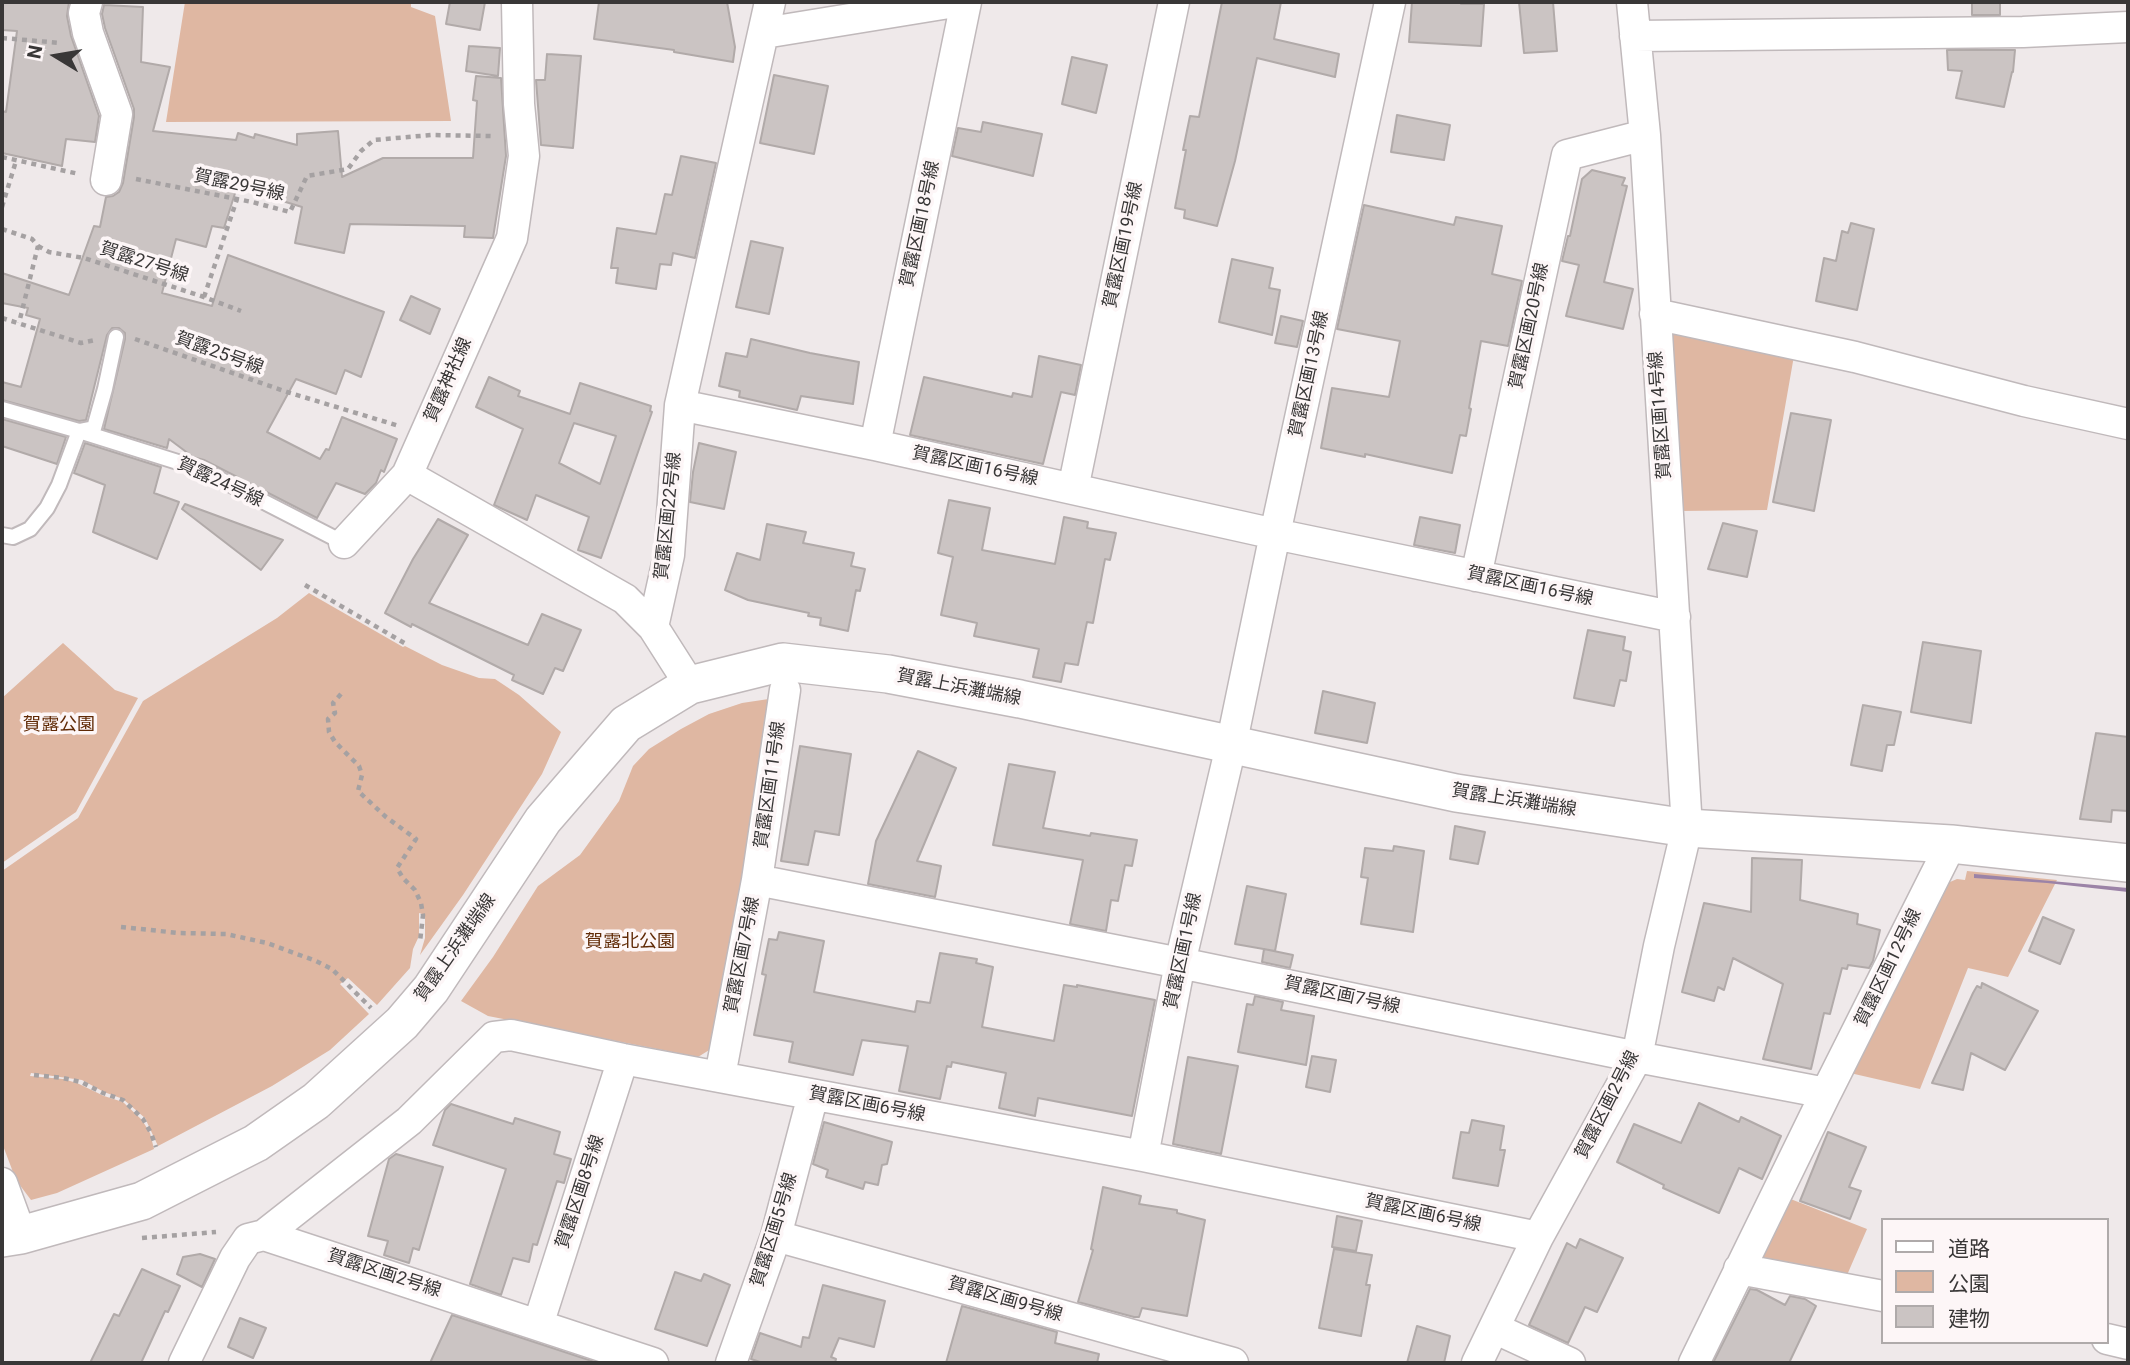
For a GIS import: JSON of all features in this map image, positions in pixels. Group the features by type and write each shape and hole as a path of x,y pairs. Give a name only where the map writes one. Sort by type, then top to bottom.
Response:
{"street":[{"path":"87,2 84,13 88,33 117,114 106,180"},
{"name":"賀露神社線","path":"407,475 512,238 524,156 519,104 517,2"},
{"path":"680,405 770,2"},
{"path":"764,33 954,2"},
{"name":"賀露区画18号線","path":"875,445 966,2"},
{"name":"賀露区画19号線","path":"1073,489 1174,2"},
{"name":"賀露区画13号線","path":"1231,746 1390,2"},
{"name":"賀露区画14号線","path":"1632,2 1645,135 1687,828"},
{"path":"1635,36 2023,32 2128,27"},
{"name":"賀露区画20号線","path":"1476,576 1567,155 1645,135"},
{"path":"1655,314 1855,358 2128,424"},
{"name":"賀露区画16号線","path":"680,405 875,445 1275,534 1675,617"},
{"name":"賀露区画22号線","path":"653,626 669,555 680,405"},
{"path":"407,475 625,599 653,626 690,685"},
{"name":"賀露24号線","path":"344,543 407,475"},
{"name":"賀露上浜灘端線","path":"11,1236 142,1201 256,1143 316,1101 402,1023 431,989 543,820 626,724 690,685 783,662 888,674 1020,699 1456,793 1687,828 1951,844 2128,863"},
{"name":"賀露区画11号線","path":"757,880 785,690"},
{"name":"賀露区画1号線","path":"1143,1156 1180,963 1231,746"},
{"name":"賀露区画2号線","path":"1477,1363 1538,1237 1637,1057 1656,959 1687,828"},
{"name":"賀露区画12号線","path":"1826,1093 1951,844"},
{"name":"賀露区画7号線","path":"720,1076 757,880 1826,1093"},
{"name":"賀露区画6号線","path":"264,1235 408,1121 494,1037 511,1035 623,1059 1143,1156 1538,1237"},
{"name":"賀露区画8号線","path":"538,1325 623,1059"},
{"path":"1694,1363 1826,1093"},
{"name":"賀露区画5号線","path":"731,1363 776,1236 813,1095"},
{"path":"2,1183 11,1236"},
{"path":"184,1363 235,1258 248,1239 264,1235"},
{"name":"賀露区画2号線","path":"264,1235 653,1363"},
{"name":"賀露区画9号線","path":"776,1236 1233,1363"},
{"path":"1740,1269 1882,1296"},
{"path":"1494,1328 1570,1363"},
{"path":"2109,1339 2128,1344"}],"lane":[{"path":"2,535 13,537 30,529 47,508 59,485 79,431 94,428 116,337"},
{"name":"賀露24号線","path":"2,409 200,469 344,543"}],"path":[{"path":"2,38 94,45"},
{"name":"賀露29号線","path":"2,157 106,180 131,178 290,212 307,176 348,169 374,139 431,135 522,137"},
{"path":"2,207 16,161"},
{"path":"204,297 237,199"},
{"name":"賀露27号線","path":"2,229 32,239 49,252 84,258 204,297 241,312"},
{"path":"19,323 38,246"},
{"name":"賀露25号線","path":"2,318 81,343 116,337 136,339 287,392 425,434"},
{"path":"305,585 406,644"},
{"path":"341,694 333,703 335,713 328,719 329,732 335,742 359,766 362,775 358,791 386,817 416,839 397,868 415,890 423,915"},
{"path":"121,926 247,937 288,950 332,970 377,1015"},
{"path":"34,1075 81,1082 123,1100 143,1119 152,1133 156,1147"},
{"path":"136,1239 234,1230 264,1235"}],"green space":[{"path":"185,2 411,2 411,7 435,16 451,121 166,122"},
{"path":"1678,327 1795,350 1767,510 1680,511 1668,333"},
{"path":"309,593 403,647 479,678 495,679 519,695 561,732 542,774 463,895 420,955 425,938 425,915 419,913 419,936 413,949 410,968 377,1005 348,978 340,984 369,1014 330,1050 272,1086 158,1146 145,1118 123,1099 82,1080 31,1073 30,1076 77,1083 123,1102 142,1120 150,1133 154,1149 57,1193 31,1200 16,1180 2,1143 2,871 78,818 143,701 277,618"},
{"name":"賀露公園","path":"63,643 115,690 138,698 76,812 2,863 2,698"},
{"name":"賀露北公園","path":"782,697 714,1047 698,1057 488,1016 461,1001 493,957 538,886 580,855 619,801 633,766 649,749 709,714 742,703"},
{"path":"1967,871 2057,880 2008,977 1968,968 1920,1089 1850,1073 1936,888 1957,879 1965,880"},
{"path":"1788,1198 1867,1229 1844,1282 1756,1265"}],"shaded area":[{"path":"1974,874 2128,888 2128,892 1974,878"}],"building":[{"path":"2,2 69,2 67,16 71,36 99,116 95,142 66,139 62,166 2,153 2,111 6,112 17,31 2,30"},
{"path":"450,2 485,2 480,30 446,24"},
{"path":"599,2 727,2 735,47 733,62 674,50 594,39"},
{"path":"1222,2 1281,2 1274,39 1339,54 1335,77 1257,58 1235,161 1217,226 1184,218 1185,210 1175,208 1190,116 1199,117"},
{"path":"1412,2 1484,4 1481,46 1409,42"},
{"path":"1519,2 1553,2 1557,51 1524,53"},
{"path":"1972,2 2000,2 2000,15 1972,15"},
{"path":"104,5 143,7 141,62 170,67 153,131 236,140 238,133 254,138 255,134 297,145 297,134 338,131 342,177 383,158 473,158 477,101 473,100 476,76 501,78 506,156 493,238 464,237 465,226 350,224 344,253 295,243 302,207 237,187 224,228 212,226 206,247 176,239 162,293 212,306 228,255 384,312 361,377 345,370 336,394 296,379 267,432 320,459 326,449 329,450 342,417 397,439 384,472 381,470 376,483 365,494 336,483 317,518 204,460 193,457 169,439 167,448 104,429 125,339 125,333 119,328 112,328 107,335 86,420 79,421 2,400 2,382 21,387 40,319 26,315 28,308 2,303 2,273 69,295 94,226 100,227 106,197 119,192 123,183 134,109 105,28 102,14"},
{"path":"469,46 500,48 498,76 466,71"},
{"path":"1947,50 2015,50 2013,72 2004,107 1956,98 1962,71 1948,70"},
{"path":"547,54 581,56 573,148 541,145 536,80 545,80"},
{"path":"1072,57 1107,65 1096,113 1062,104"},
{"path":"774,75 828,86 814,154 760,143"},
{"path":"1397,115 1450,125 1444,160 1391,152"},
{"path":"983,122 1042,134 1033,176 952,156 958,128 981,132"},
{"path":"681,156 716,163 695,258 673,253 671,265 660,264 656,289 616,283 618,268 611,268 617,228 656,234 665,194 672,195"},
{"path":"1592,170 1625,178 1622,185 1627,186 1604,282 1633,289 1623,329 1566,316 1579,265 1562,261 1582,179"},
{"path":"1364,205 1454,225 1456,217 1502,226 1492,274 1522,281 1508,346 1481,341 1466,436 1460,435 1452,473 1365,454 1365,457 1321,448 1332,388 1389,397 1400,341 1337,329"},
{"path":"1851,223 1874,229 1857,310 1816,301 1824,258 1836,261 1842,231 1848,233"},
{"path":"751,241 783,248 769,314 736,307"},
{"path":"1232,259 1273,268 1269,288 1280,290 1272,335 1219,322"},
{"path":"411,296 440,309 430,334 400,320"},
{"path":"1281,316 1303,321 1297,347 1275,343"},
{"path":"751,339 859,362 853,404 801,396 797,410 739,397 740,391 719,386 726,353 747,357"},
{"path":"1039,356 1081,365 1075,395 1061,392 1043,464 910,435 924,377 1012,397 1013,393 1032,397"},
{"path":"489,377 520,391 518,396 570,414 580,383 651,406 652,412 601,558 578,550 589,517 536,495 527,520 494,505 523,429 476,407","holes":["574,423 616,436 600,484 559,463"]},
{"path":"1791,413 1831,420 1814,511 1773,502"},
{"path":"2,419 66,437 57,464 2,446"},
{"path":"85,443 161,467 154,493 179,502 157,559 93,532 105,485 74,473"},
{"path":"699,443 736,452 724,509 690,502"},
{"path":"949,500 990,508 982,550 1055,564 1064,517 1088,522 1087,528 1116,533 1110,560 1105,559 1093,623 1087,622 1078,665 1065,663 1061,682 1033,677 1039,649 974,636 977,623 941,615 953,557 938,553"},
{"path":"185,504 283,540 261,570 182,509"},
{"path":"1420,517 1460,525 1455,553 1414,545"},
{"path":"438,519 468,535 429,603 528,645 542,614 581,630 563,671 555,668 543,694 512,680 514,675 385,613 413,559"},
{"path":"1723,523 1757,531 1747,577 1708,569"},
{"path":"767,524 806,532 803,543 854,553 851,566 865,569 860,591 856,590 848,631 820,625 821,618 808,616 809,613 748,600 725,590 737,553 760,560"},
{"path":"1588,630 1625,637 1623,650 1631,652 1626,681 1620,680 1614,706 1574,698"},
{"path":"1923,642 1981,651 1971,723 1911,712"},
{"path":"1323,691 1375,703 1367,743 1315,733"},
{"path":"1863,705 1901,712 1894,745 1887,745 1882,771 1851,765"},
{"path":"2096,733 2128,737 2128,811 2112,810 2111,822 2080,819"},
{"path":"800,746 851,754 839,835 815,831 808,865 781,861"},
{"path":"918,751 956,768 917,861 941,866 935,897 868,884 876,841"},
{"path":"1009,764 1055,772 1043,828 1137,840 1132,866 1125,865 1118,901 1111,900 1106,931 1070,924 1083,860 993,845"},
{"path":"1455,826 1485,832 1478,864 1450,859"},
{"path":"1394,846 1424,851 1413,932 1361,924 1368,878 1361,877 1365,848 1393,851"},
{"path":"1752,858 1802,860 1800,900 1858,914 1857,924 1880,930 1869,968 1848,965 1847,969 1842,968 1830,1014 1824,1013 1811,1069 1763,1059 1783,984 1733,958 1724,990 1718,987 1714,1001 1682,992 1704,903 1751,912"},
{"path":"1247,886 1286,894 1275,951 1235,944"},
{"path":"2043,917 2074,930 2060,964 2029,951"},
{"path":"779,932 824,941 814,992 915,1012 917,1001 930,1003 940,953 977,959 976,963 993,967 982,1027 1054,1041 1064,985 1077,985 1155,1000 1132,1116 1038,1098 1035,1116 999,1108 1006,1073 952,1062 951,1067 947,1066 940,1099 899,1091 908,1046 862,1040 853,1075 789,1062 793,1042 754,1035 766,975 762,974 769,939 777,940"},
{"path":"1264,949 1293,955 1290,968 1262,962"},
{"path":"1982,983 2038,1011 2005,1070 1971,1053 1963,1090 1932,1083 1973,993 1977,986 1981,988"},
{"path":"1255,996 1283,1002 1281,1010 1314,1016 1306,1065 1238,1052 1247,1004 1253,1005"},
{"path":"1312,1056 1336,1060 1330,1092 1306,1087"},
{"path":"1188,1057 1238,1066 1221,1154 1173,1144"},
{"path":"1699,1103 1739,1122 1741,1117 1781,1136 1762,1179 1739,1168 1719,1213 1663,1188 1664,1185 1617,1162 1634,1124 1681,1143"},
{"path":"451,1104 513,1124 515,1118 560,1132 554,1154 571,1159 564,1183 557,1181 537,1245 533,1244 529,1262 513,1258 501,1295 470,1284 506,1169 433,1145 445,1110"},
{"path":"1472,1120 1504,1126 1500,1150 1505,1150 1498,1186 1453,1178 1461,1132 1469,1133"},
{"path":"824,1122 892,1142 887,1164 882,1165 878,1185 865,1182 863,1189 826,1177 828,1170 813,1164"},
{"path":"1828,1132 1866,1147 1849,1187 1861,1191 1850,1219 1800,1201"},
{"path":"396,1154 443,1167 419,1250 413,1248 409,1263 384,1255 388,1241 368,1236 389,1159"},
{"path":"1103,1187 1141,1196 1139,1204 1177,1210 1177,1213 1205,1220 1187,1316 1142,1308 1139,1317 1134,1317 1078,1302 1093,1250 1091,1249"},
{"path":"1337,1216 1362,1221 1356,1251 1332,1247"},
{"path":"1580,1239 1623,1258 1597,1312 1585,1307 1568,1343 1529,1325 1567,1243 1576,1248"},
{"path":"1334,1249 1372,1255 1361,1336 1319,1328"},
{"path":"200,1254 215,1259 202,1287 177,1274 183,1257"},
{"path":"142,1269 180,1286 141,1363 90,1363 114,1314 119,1316"},
{"path":"675,1272 701,1281 704,1274 730,1285 707,1346 655,1329"},
{"path":"823,1285 885,1301 874,1347 839,1338 831,1357 836,1359 835,1363 763,1363 751,1359 760,1333 801,1347 803,1337 809,1338"},
{"path":"1750,1289 1785,1305 1790,1296 1805,1299 1816,1306 1789,1363 1713,1363"},
{"path":"962,1306 1057,1332 1055,1343 1099,1354 1097,1363 946,1363"},
{"path":"452,1315 598,1363 430,1363"},
{"path":"240,1318 266,1328 253,1358 228,1347"},
{"path":"1417,1326 1450,1336 1444,1363 1407,1363"}]}
